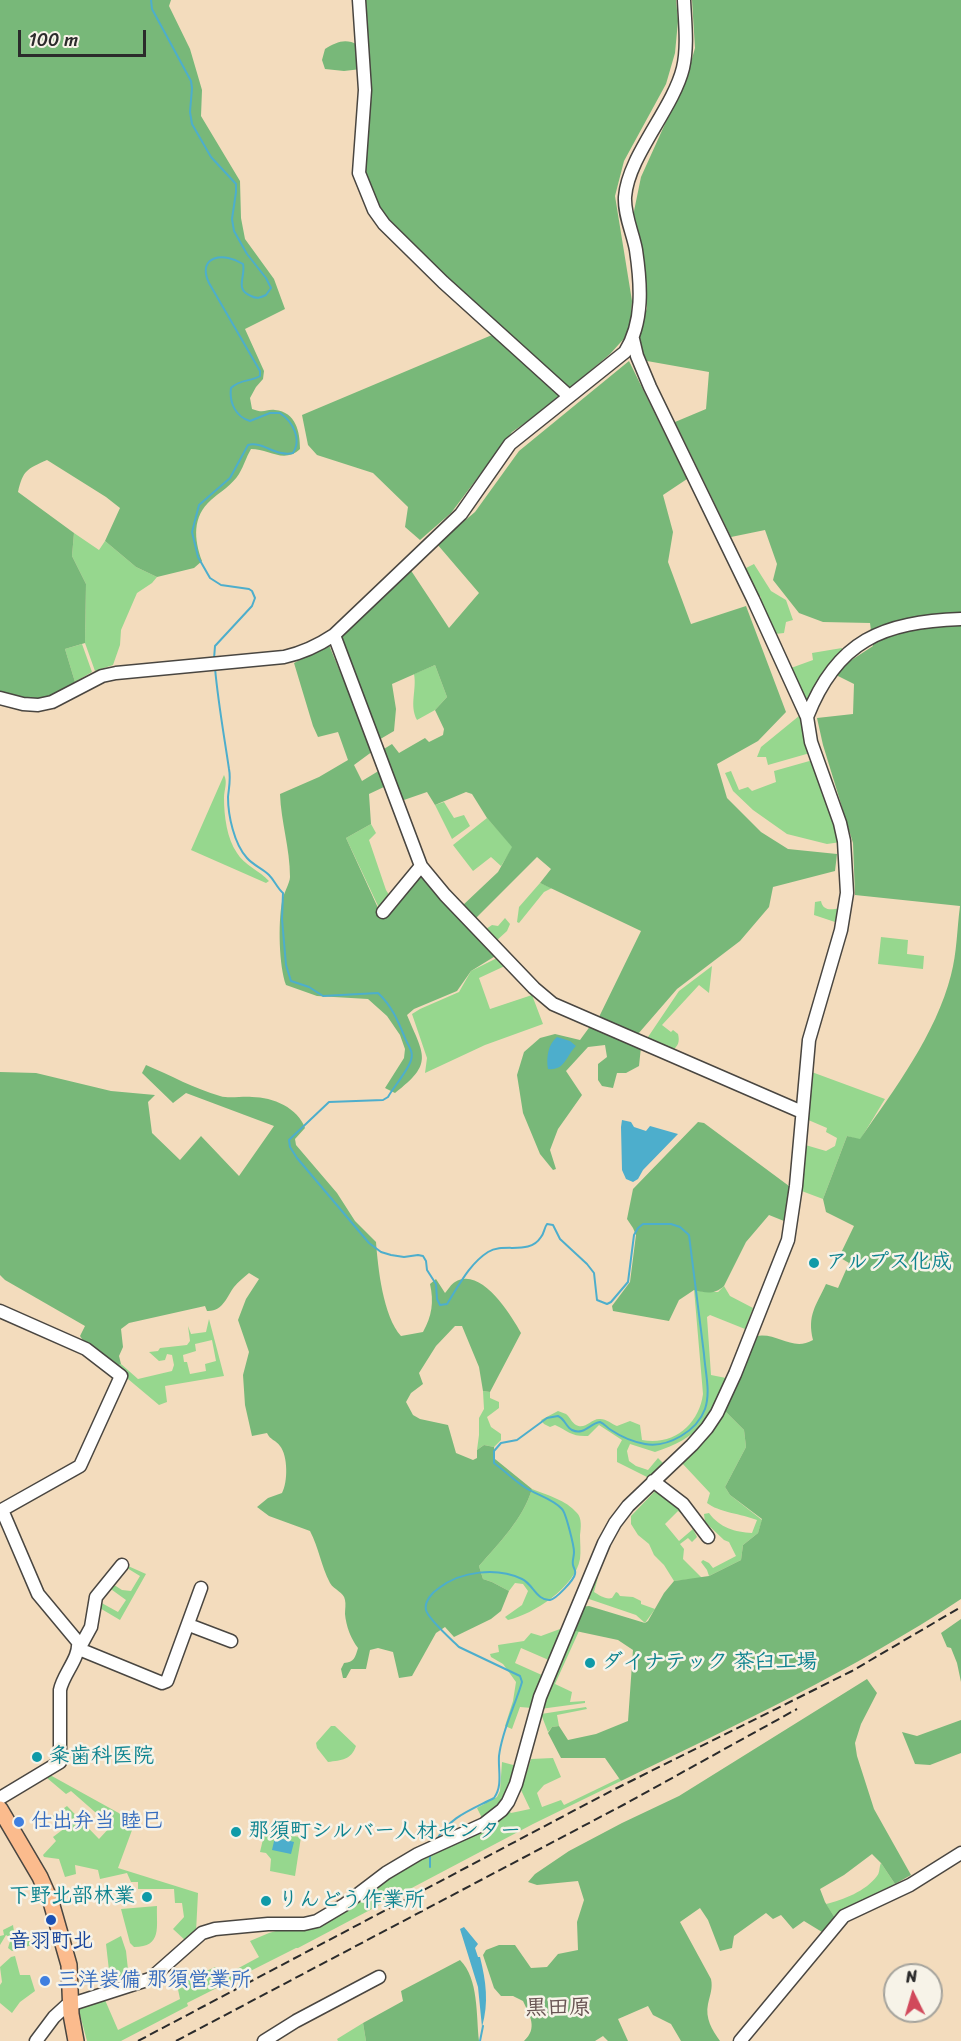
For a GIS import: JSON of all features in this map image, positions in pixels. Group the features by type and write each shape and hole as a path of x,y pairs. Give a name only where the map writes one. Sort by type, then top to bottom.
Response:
{"main road":[{"path":"0,1809 40,1876 51,1902 69,1965 72,2024 76,2041"}],"street":[{"path":"359,0 365,90 359,172 374,210 384,224 443,282 570,396"},
{"path":"0,698 38,705 52,702 102,676 284,657 300,653 334,635 461,514 510,444 625,352 633,339 639,320 640,304 636,250 625,198 637,161 683,69 686,46 684,0"},
{"path":"36,2041 54,2017 71,2004 150,1979 199,1935 206,1932 268,1924 304,1924 317,1921 344,1905 386,1873 418,1854 484,1824 502,1810 516,1784 540,1697 604,1543 628,1506 707,1428 735,1374 788,1240 795,1195 809,1040 841,930 847,893 842,832 811,742 807,717 753,599 650,387 637,356 633,339"},
{"path":"807,717 827,676 837,662 875,635 913,622 961,619"},
{"path":"334,635 421,866 445,895 544,998 566,1010 802,1112"},
{"path":"383,912 421,866"},
{"path":"0,1311 86,1349 121,1376 80,1466 1,1510 38,1594 78,1642 79,1649"},
{"path":"653,1481 683,1503 708,1537"},
{"path":"0,1798 60,1762 62,1681 91,1627 96,1597 122,1565"},
{"path":"79,1649 162,1683 167,1681 201,1588"},
{"path":"189,1625 231,1641"},
{"path":"740,2041 844,1916 910,1885 961,1853"},
{"path":"264,2041 296,2021 379,1977"}],"green space":[{"path":"0,0 171,0 169,6 190,49 202,90 201,116 240,181 241,218 245,239 274,279 285,309 245,329 264,371 263,379 250,398 252,409 275,410 288,415 298,430 300,443 300,449 282,456 251,449 236,478 211,500 200,514 196,537 202,561 194,568 157,577 136,567 105,541 120,508 47,460 27,471 18,492 74,533 72,556 86,584 85,643 65,649 75,682 57,693 31,699 0,693"},
{"path":"355,0 676,0 678,21 675,53 666,84 624,161 615,196 632,301 630,332 610,354 569,389 457,290 388,222 369,189 362,162 361,69 344,71 325,69 322,60 325,49 337,43 345,41 358,45"},
{"path":"692,0 961,0 961,1599 837,1673 621,1781 605,1758 561,1758 548,1733 552,1727 559,1726 568,1740 596,1734 628,1721 633,1650 618,1640 571,1630 580,1607 589,1606 645,1623 674,1581 709,1576 741,1560 743,1545 758,1533 762,1519 730,1495 725,1487 746,1447 744,1430 724,1410 756,1336 771,1337 798,1344 813,1340 812,1317 826,1284 838,1288 849,1263 839,1257 854,1226 826,1212 823,1199 847,1136 860,1139 913,1061 935,1019 953,967 960,906 855,895 853,843 817,718 853,714 854,684 836,675 847,663 873,646 870,623 823,622 799,613 773,580 777,564 765,530 731,537 675,422 706,409 709,372 647,361 639,345 638,336 647,308 633,216 641,177 688,73 695,48"},
{"path":"492,335 564,396 512,432 451,513 420,540 405,527 408,507 373,473 317,455 308,445 302,415"},
{"path":"629,361 687,479 663,495 673,532 668,562 691,624 746,606 786,712 758,741 717,764 727,798 761,832 788,849 837,854 835,871 773,887 769,907 740,941 677,989 638,1034 599,1017 641,931 540,883 551,869 537,857 474,920 462,906 498,872 512,847 487,818 472,794 466,792 435,805 427,792 401,801 386,786 369,794 371,824 346,838 378,908 423,874 497,955 471,971 457,991 414,1009 407,1015 418,1040 422,1058 416,1074 395,1093 385,1088 404,1058 405,1049 400,1035 387,1016 368,999 317,996 286,985 284,977 280,921 283,899 290,877 280,794 319,777 348,760 338,732 318,737 294,663 329,645 373,751 354,765 362,781 385,767 379,752 392,744 399,753 425,738 429,742 443,735 444,729 435,710 447,697 435,665 392,684 396,709 394,731 377,741 339,636 410,569 449,628 479,593 437,544 475,512 519,451"},
{"path":"74,533 99,550 105,541 136,567 157,577 137,593 121,630 120,645 113,665 95,671 85,643 86,584 72,556"},
{"path":"754,564 771,591 786,600 793,620 786,622 784,633 775,634 760,605 761,597 755,595 744,569"},
{"path":"82,644 92,672 75,682 65,649"},
{"path":"842,648 843,651 826,668 807,703 791,668 813,660 812,653"},
{"path":"435,665 447,697 435,710 417,720 413,703 414,674"},
{"path":"799,716 810,753 768,765 766,757 757,757 761,747"},
{"path":"813,760 841,842 827,844 787,834 753,810 733,791 725,773 731,771 739,790 748,787 752,791 776,782 774,771"},
{"path":"224,775 225,812 231,841 240,857 269,881 266,883 191,850"},
{"path":"444,802 454,818 464,815 470,826 452,839 435,805"},
{"path":"487,818 513,847 501,866 491,857 473,871 453,845"},
{"path":"371,824 376,833 369,840 386,890 394,903 379,908 346,838"},
{"path":"540,883 552,888 544,892 519,923 517,922 519,907"},
{"path":"821,901 826,908 840,908 838,923 814,915 815,902"},
{"path":"476,918 486,929 492,925 498,926 505,918 510,924 507,931 495,942 474,920"},
{"path":"881,937 908,940 907,954 924,956 923,969 878,964"},
{"path":"499,957 507,965 479,978 490,1009 532,995 543,1024 485,1045 425,1073 427,1058 412,1014 459,992 471,971"},
{"path":"712,966 709,993 699,985 662,1025 678,1034 679,1042 676,1047 672,1051 646,1040 679,991"},
{"path":"591,1025 641,1047 639,1066 626,1073 617,1073 613,1088 602,1086 598,1080 598,1064 607,1057 605,1045 588,1047 566,1071 582,1095 558,1129 550,1150 556,1169 553,1170 540,1154 523,1113 517,1075 524,1052 540,1038 555,1034 580,1040"},
{"path":"146,1065 220,1096 268,1099 284,1105 297,1115 305,1128 295,1139 296,1145 337,1193 355,1221 376,1242 386,1304 390,1317 401,1336 423,1332 431,1309 430,1284 436,1279 445,1293 454,1283 465,1279 485,1286 503,1305 521,1333 490,1392 483,1391 479,1367 462,1326 455,1326 436,1346 419,1373 423,1384 411,1393 406,1402 413,1415 420,1419 448,1425 456,1453 473,1460 477,1458 477,1450 484,1445 494,1447 495,1459 532,1489 517,1520 479,1566 483,1579 509,1591 501,1611 491,1619 454,1637 445,1627 436,1633 412,1676 399,1678 393,1652 378,1648 370,1650 366,1669 351,1669 346,1678 343,1678 341,1669 344,1663 354,1659 358,1648 346,1623 344,1597 330,1583 310,1531 269,1516 257,1507 268,1498 282,1493 286,1469 283,1450 267,1433 252,1436 245,1405 243,1375 249,1352 238,1320 246,1299 259,1279 249,1273 236,1285 224,1303 212,1311 207,1311 205,1306 129,1323 121,1329 123,1347 119,1356 121,1364 117,1366 86,1345 80,1336 85,1326 0,1275 0,1072 36,1073 111,1091 155,1095 148,1102 152,1133 180,1160 201,1136 239,1176 274,1126 186,1093 173,1103 142,1073"},
{"path":"809,1071 885,1099 860,1140 847,1136 823,1199 799,1190 802,1144 826,1151 835,1146 837,1138 826,1132 827,1128 806,1119"},
{"path":"698,1122 704,1123 789,1186 792,1195 784,1221 769,1215 746,1242 724,1286 717,1291 710,1292 694,1290 679,1300 669,1321 613,1311 612,1306 630,1282 636,1235 627,1219 633,1189"},
{"path":"724,1286 730,1296 753,1308 745,1329 710,1315 707,1317 711,1375 726,1378 715,1405 701,1426 692,1434 670,1447 655,1452 630,1444 627,1451 629,1461 636,1466 648,1470 658,1458 663,1463 649,1478 617,1462 617,1449 622,1440 599,1425 588,1436 578,1436 555,1425 550,1427 541,1420 558,1411 566,1414 579,1426 599,1419 617,1426 630,1421 640,1425 642,1440 654,1441 664,1440 683,1430 696,1415 703,1394 694,1289 718,1292"},
{"path":"209,1319 224,1376 165,1386 167,1402 159,1405 128,1379 117,1366 121,1364 138,1379 172,1371 174,1365 172,1355 167,1354 165,1360 159,1361 149,1352 158,1351 160,1348 187,1345 190,1341 188,1326 191,1334 206,1332","holes":["212,1340 216,1361 205,1364 206,1371 190,1374 183,1355 196,1351 195,1344"]},
{"path":"483,1391 490,1392 490,1398 499,1402 499,1408 487,1417 491,1427 501,1434 501,1440 494,1447 484,1445 477,1450 479,1418 484,1409"},
{"path":"724,1410 744,1430 746,1447 725,1487 730,1495 762,1520 758,1533 743,1545 741,1560 709,1576 701,1562 703,1560 713,1568 736,1556 729,1542 705,1522 704,1514 709,1513 728,1528 752,1533 757,1520 717,1509 707,1503 710,1493 681,1462"},
{"path":"532,1489 562,1501 579,1515 581,1523 580,1559 570,1580 552,1598 530,1612 508,1620 505,1617 522,1605 528,1591 523,1584 515,1583 509,1591 483,1579 479,1566 517,1520"},
{"path":"657,1489 685,1513 683,1515 678,1511 665,1524 679,1541 693,1529 697,1537 692,1542 688,1538 680,1544 684,1549 683,1559 702,1578 674,1581 664,1565 654,1555 649,1544 638,1535 631,1524 631,1516"},
{"path":"128,1566 146,1574 120,1620 98,1607 98,1601 118,1612 126,1600 108,1587 111,1583 122,1590 131,1591 140,1576 127,1568"},
{"path":"595,1576 598,1577 594,1592 600,1596 612,1598 616,1592 620,1596 633,1597 641,1601 641,1604 655,1609 645,1623 636,1615 589,1599 587,1595"},
{"path":"961,1619 961,1682 951,1648 947,1647 941,1633"},
{"path":"560,1629 564,1630 551,1661 521,1648 515,1663 544,1676 532,1708 520,1707 512,1729 505,1726 516,1682 503,1664 490,1654 499,1652 498,1645 524,1641 531,1633 541,1636"},
{"path":"571,1630 579,1631 555,1684 572,1692 570,1702 585,1701 585,1703 540,1709"},
{"path":"867,1679 877,1693 861,1724 855,1743 857,1756 874,1809 911,1875 895,1884 872,1854 820,1889 835,1918 822,1932 804,1921 793,1929 781,1915 773,1919 766,1913 734,1936 732,1948 720,1951 708,1920 700,1908 680,1922 711,1979 707,2014 720,2041 681,2041 671,2024 653,2015 648,2006 618,2019 628,2041 608,2041 603,2036 595,2041 524,2041 532,2027 526,2006 523,2001 513,1996 501,1996 494,1988 483,1955 486,1950 499,1945 515,1945 531,1968 547,1967 558,1954 578,1950 577,1922 584,1900 578,1881 537,1885 528,1882 535,1874 569,1851 679,1796"},
{"path":"586,1707 587,1709 557,1715 559,1726 552,1727 548,1732 541,1714"},
{"path":"961,1720 961,1753 930,1765 915,1764 902,1732 917,1736"},
{"path":"331,1726 335,1726 356,1746 349,1757 328,1762 317,1748 316,1743"},
{"path":"553,1758 561,1777 544,1785 537,1793 542,1807 561,1800 564,1805 620,1778 621,1781 187,2003 188,2006 121,2041 87,2041 78,2007 105,2000 118,2030 180,1999 175,1975 178,1974 187,1980 215,1967 222,1977 259,1957 250,1941 269,1933 344,1911 381,1883 421,1859 479,1833 495,1824 509,1811 511,1813 530,1809 521,1790 531,1759"},
{"path":"502,1762 517,1766 506,1803 483,1820 477,1808 497,1797 500,1791"},
{"path":"50,1775 135,1822 118,1868 198,1893 196,1932 186,1941 173,1929 184,1917 182,1903 175,1903 174,1889 138,1889 138,1882 131,1882 127,1873 100,1879 98,1870 75,1865 76,1874 65,1877 59,1859 44,1857 43,1855 56,1841 53,1837 74,1821 69,1816 55,1823 50,1818 67,1806 99,1839 111,1826 71,1791 66,1794 47,1778"},
{"path":"267,1833 301,1837 295,1876 270,1871 271,1859 266,1853 260,1852 264,1835"},
{"path":"881,1863 895,1884 835,1918 826,1904 847,1897 867,1886 878,1875"},
{"path":"157,1906 157,1928 154,1939 143,1946 134,1947 130,1943 121,1909"},
{"path":"13,1925 15,1938 28,1938 32,1945 12,1951 8,1948 11,1938 6,1935 0,1945 0,1936 4,1935 3,1930"},
{"path":"121,1936 126,1951 129,1979 111,1988 106,1944"},
{"path":"15,1956 20,1975 30,1975 35,1991 20,2002 12,2013 0,2003 2,1982 0,1967"},
{"path":"460,1960 471,1977 474,1987 479,2041 366,2041 363,2023 403,2001 401,1991"},
{"path":"363,2023 366,2041 338,2041 337,2039"}],"water":[{"path":"557,1037 570,1041 576,1046 562,1065 548,1069 548,1051"},
{"path":"622,1120 631,1122 634,1127 646,1131 650,1126 678,1134 633,1182 626,1179 622,1170"},
{"path":"275,1837 294,1842 291,1854 272,1850"},
{"path":"464,1927 478,1944 475,1948 480,1957 484,1975 486,2001 482,2027 478,1987 460,1929"}],"waterway":[{"path":"151,0 152,9 191,81 192,124 211,157 236,184 232,219 234,231 271,288 266,295 260,297 255,298 246,293 242,286 243,264 236,260 214,258 206,267 209,283 260,371 260,376 238,383 231,388 232,404 237,413 250,421 270,413 280,413 295,431 297,442 293,453 287,454 259,445 248,445 230,478 199,505 192,532 198,557 210,578 221,585 249,589 255,598 252,606 215,646 214,659"},
{"path":"215,668 230,773 228,804 231,821 242,852 252,863 269,875 283,893 282,919 286,965 291,981 309,987 323,996 378,993 394,1014 412,1054 407,1068 388,1097 383,1100 329,1102 289,1140 290,1147 297,1158 369,1243 381,1252 391,1255 423,1256 427,1270 436,1284 437,1299 440,1305 447,1304 464,1276 481,1257 494,1249 530,1246 542,1236 547,1224 553,1225 560,1239 594,1273 597,1300 607,1304 628,1282 634,1235 638,1228 643,1224 671,1224 680,1227 689,1235 708,1396 701,1417 689,1431 681,1436 654,1445 627,1438 600,1422 576,1431 570,1429 558,1416 547,1418 517,1440 501,1443 494,1451 494,1463 530,1491 554,1502 564,1512 574,1549 574,1577 560,1593 550,1600 542,1598 522,1579 491,1572 468,1575 448,1582 428,1600 426,1607 428,1614 459,1647 520,1676 522,1682 501,1746 497,1793 494,1798 454,1820 436,1841"},
{"path":"430,1855 430,1867"},
{"path":"480,2041 483,2026"}],"railway":[{"path":"138,2041 613,1790 852,1671 961,1607"},
{"path":"176,2041 625,1804 797,1709"}],"place":[{"name":"アルプス化成","path":"814,1263"},
{"name":"ダイナテック 茶臼工場","path":"590,1663"},
{"name":"粂歯科医院","path":"37,1757"},
{"name":"仕出弁当 睦巳","path":"19,1822"},
{"name":"那須町シルバー人材センター","path":"236,1832"},
{"name":"下野北部林業","path":"147,1897"},
{"name":"りんどう作業所","path":"266,1901"},
{"name":"音羽町北","path":"51,1920"},
{"name":"三洋装備 那須営業所","path":"45,1981"}],"district":[{"name":"黒田原","path":"558,2008"}]}
